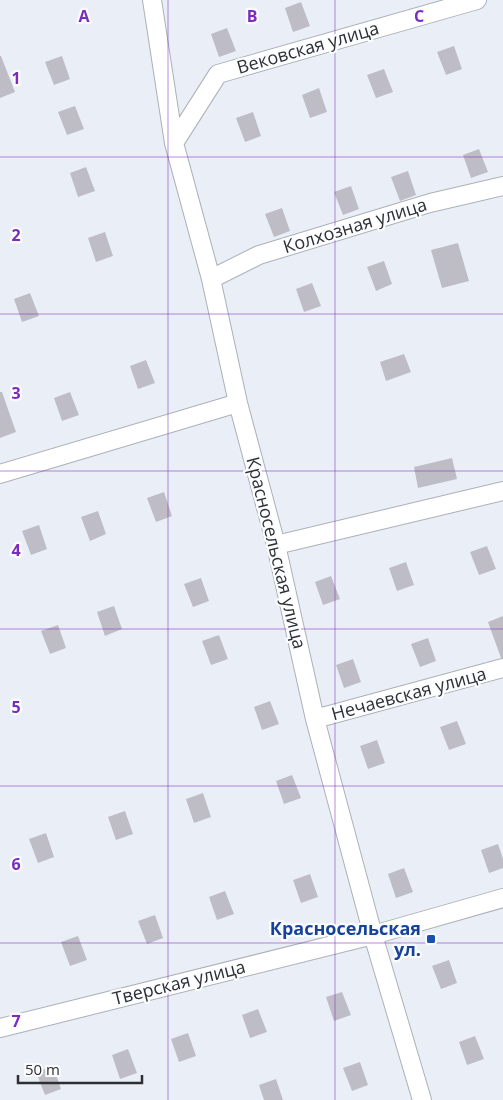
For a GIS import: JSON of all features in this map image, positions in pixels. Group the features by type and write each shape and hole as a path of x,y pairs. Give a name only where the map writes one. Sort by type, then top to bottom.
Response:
{"street":[{"name":"Красносельская улица","path":"152,0 174,143 211,279 238,403 276,545 315,720 373,935 422,1100"},
{"name":"Вековская улица","path":"174,143 218,74 478,0"},
{"name":"Колхозная улица","path":"211,279 259,255 430,203 503,186"},
{"path":"0,474 238,403"},
{"path":"276,545 503,491"},
{"name":"Нечаевская улица","path":"315,720 503,668"},
{"name":"Тверская улица","path":"0,1028 373,935 503,898"}],"building":[{"path":"301,2 310,26 293,32 285,8"},
{"path":"227,28 236,51 219,57 211,34"},
{"path":"454,46 462,69 446,75 437,52"},
{"path":"0,56 15,92 0,98"},
{"path":"62,56 70,79 54,85 45,62"},
{"path":"384,69 393,92 376,98 367,75"},
{"path":"319,88 327,112 310,118 302,95"},
{"path":"75,106 84,129 67,135 58,112"},
{"path":"253,112 261,136 245,142 236,118"},
{"path":"479,149 488,172 471,178 463,155"},
{"path":"86,167 95,191 78,197 70,173"},
{"path":"408,171 416,195 400,201 391,177"},
{"path":"351,186 359,209 343,215 334,192"},
{"path":"282,208 290,231 274,237 265,214"},
{"path":"105,232 113,256 96,262 88,238"},
{"path":"458,243 469,281 442,288 431,250"},
{"path":"384,261 392,284 376,291 367,267"},
{"path":"312,283 321,306 304,312 296,289"},
{"path":"30,293 39,316 22,322 14,299"},
{"path":"404,354 411,372 386,381 380,362"},
{"path":"146,360 155,383 138,389 130,366"},
{"path":"0,392 2,392 16,432 0,438"},
{"path":"70,392 79,415 62,421 54,398"},
{"path":"452,458 457,479 418,488 414,467"},
{"path":"164,492 172,516 156,522 147,498"},
{"path":"98,511 106,534 90,541 81,517"},
{"path":"39,525 47,549 31,555 22,531"},
{"path":"487,546 496,569 479,575 470,552"},
{"path":"406,562 414,585 397,591 389,568"},
{"path":"331,576 340,599 323,605 315,582"},
{"path":"201,578 209,601 193,607 184,584"},
{"path":"114,606 122,629 105,636 97,612"},
{"path":"503,616 503,658 501,658 488,622"},
{"path":"58,625 66,648 50,654 41,631"},
{"path":"219,635 228,659 211,665 202,641"},
{"path":"428,638 436,661 420,667 411,644"},
{"path":"353,659 361,682 344,688 336,665"},
{"path":"270,701 279,724 262,730 254,707"},
{"path":"457,721 466,744 449,750 440,727"},
{"path":"377,740 385,763 368,769 360,746"},
{"path":"292,775 301,798 284,804 276,781"},
{"path":"203,793 211,817 194,823 186,799"},
{"path":"125,811 133,834 116,840 108,817"},
{"path":"46,833 54,857 38,863 29,839"},
{"path":"498,844 503,859 503,868 489,873 481,850"},
{"path":"404,868 413,892 396,898 388,874"},
{"path":"310,874 318,897 301,903 293,880"},
{"path":"225,891 234,914 217,920 209,897"},
{"path":"155,915 163,938 147,944 138,921"},
{"path":"78,936 87,960 70,966 61,942"},
{"path":"449,960 457,983 441,989 432,966"},
{"path":"342,992 351,1015 334,1021 326,997"},
{"path":"258,1009 267,1032 250,1038 242,1015"},
{"path":"188,1033 196,1056 179,1062 171,1039"},
{"path":"475,1036 484,1059 467,1065 459,1042"},
{"path":"128,1049 137,1073 120,1079 112,1055"},
{"path":"360,1062 368,1085 352,1091 343,1068"},
{"path":"53,1066 61,1089 45,1095 36,1072"},
{"path":"276,1079 283,1100 264,1100 259,1085"}],"place":[{"name":"Красносельская ул.","path":"431,939"}]}
